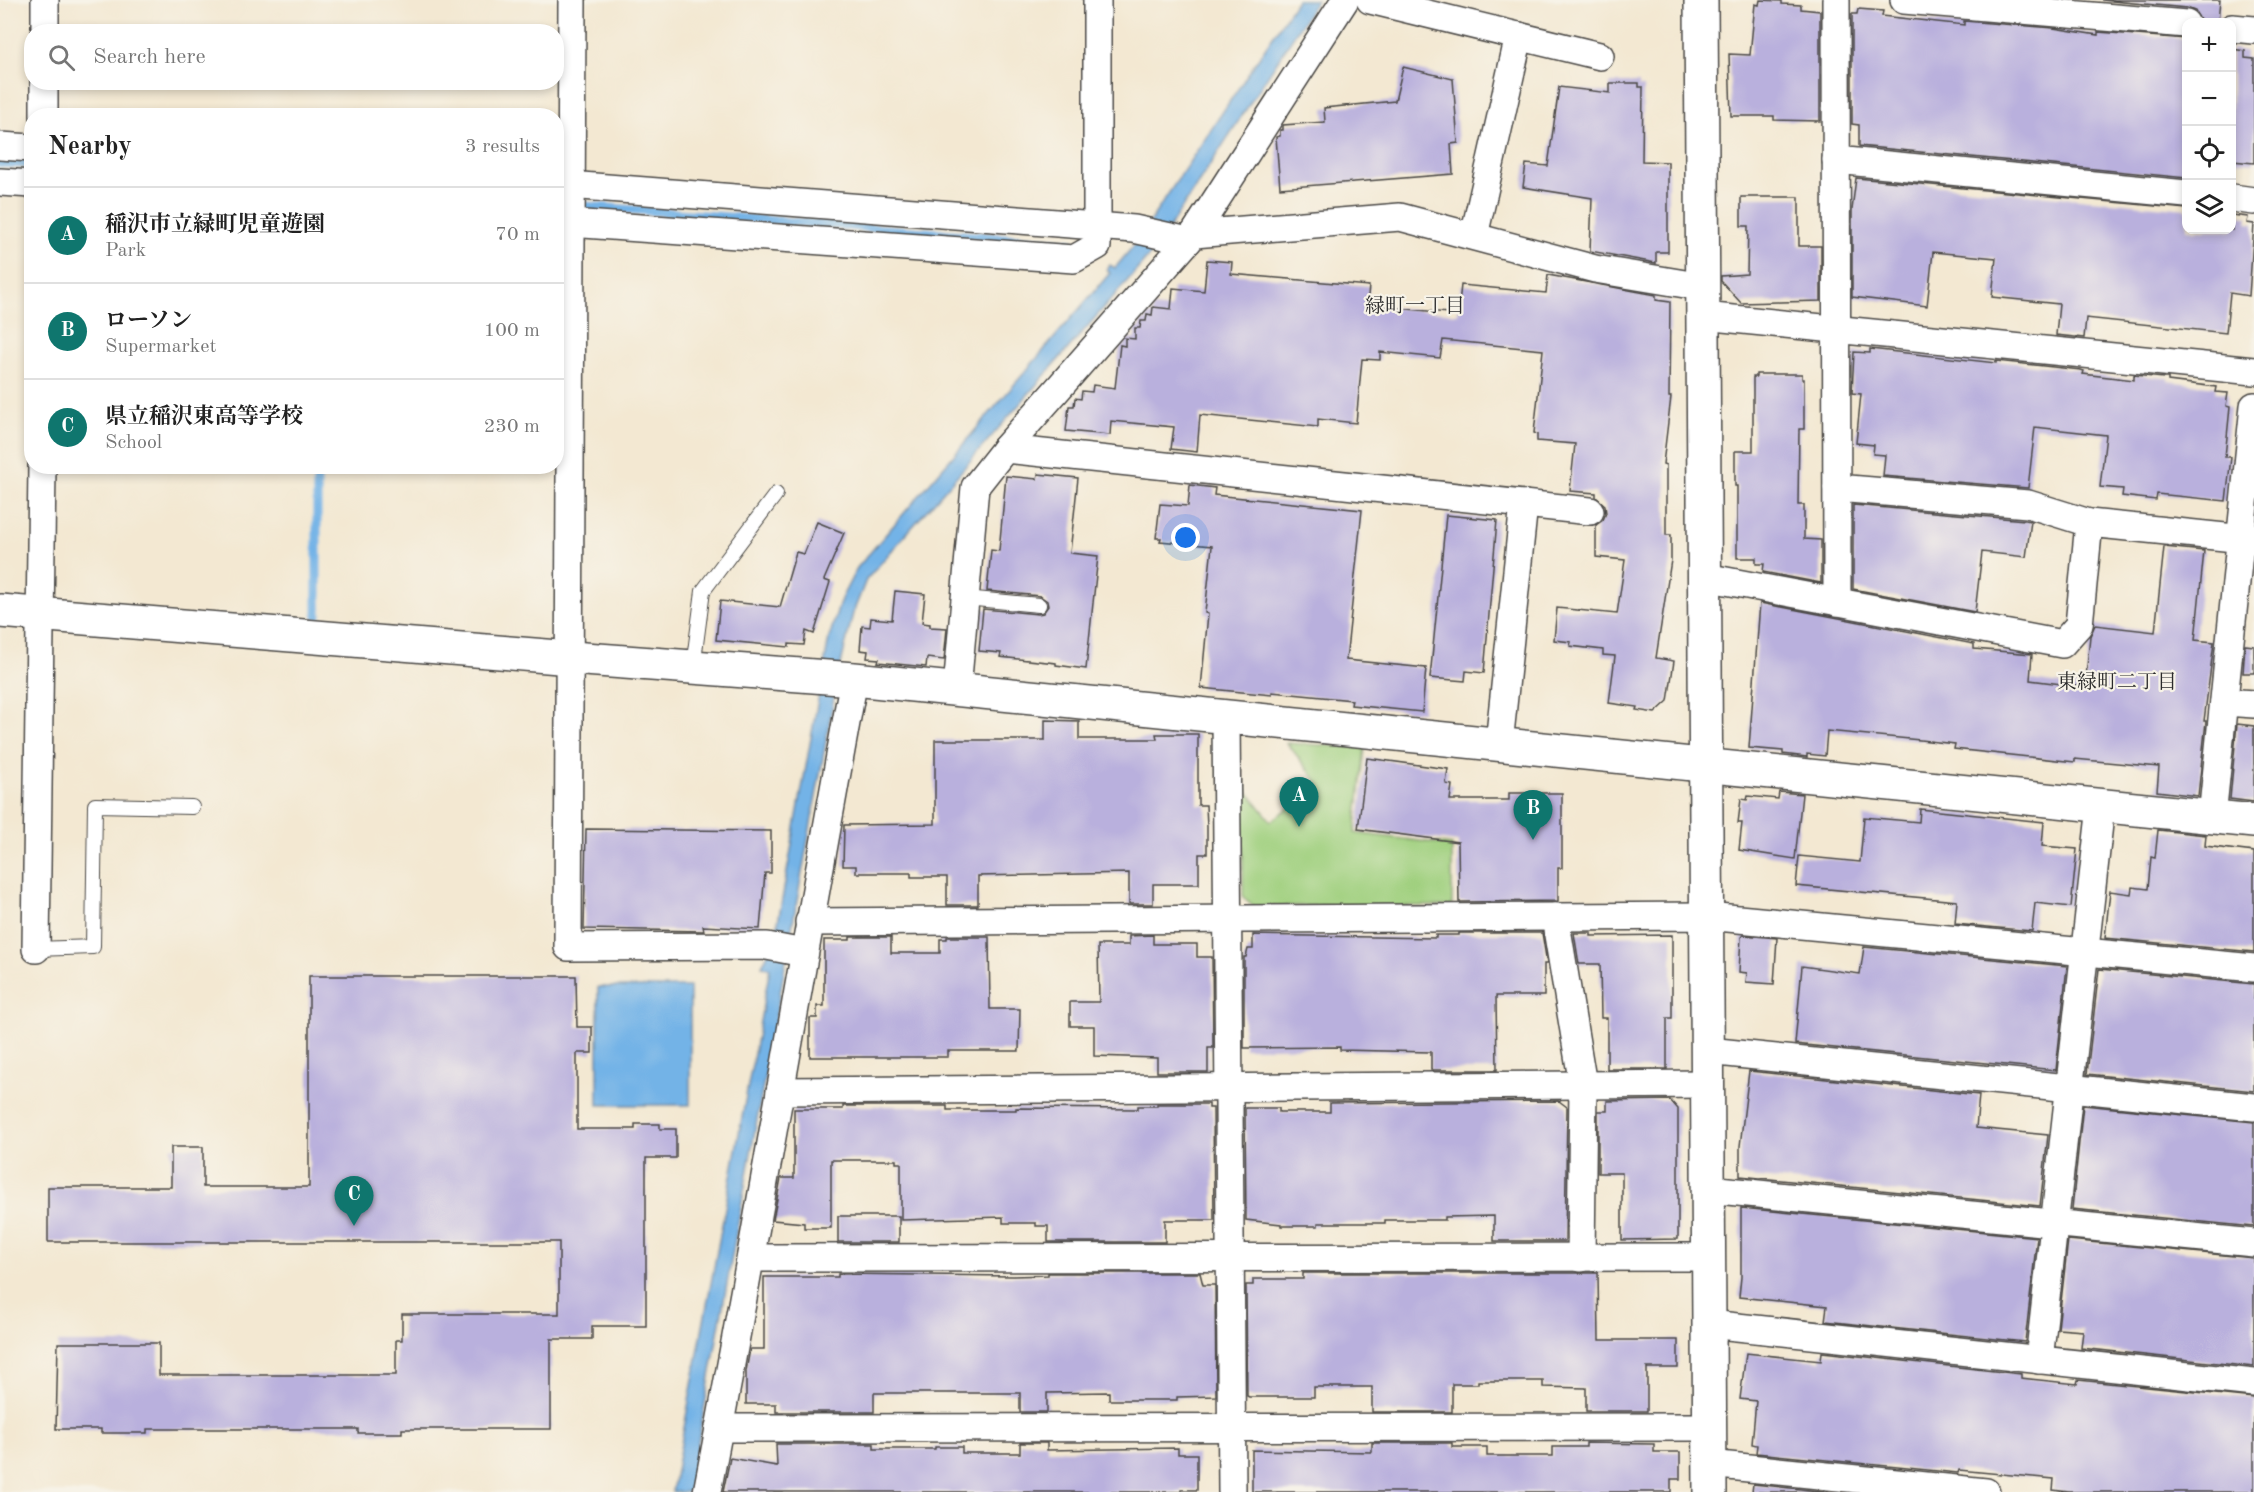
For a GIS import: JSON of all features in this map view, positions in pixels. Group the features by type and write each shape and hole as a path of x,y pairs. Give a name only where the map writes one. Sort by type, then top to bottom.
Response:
{"street":[{"path":"45,0 45,24"},
{"path":"572,0 564,185 571,658 568,947 766,946 799,952"},
{"path":"564,223 1074,259 1097,246 1097,0"},
{"path":"957,689 975,487 1184,237 1345,0"},
{"path":"1370,0 1600,56"},
{"path":"1701,0 1709,1478 1986,1492"},
{"path":"1836,0 1837,602"},
{"path":"1904,0 2182,24"},
{"path":"2236,28 2254,30"},
{"path":"1474,236 1519,36"},
{"path":"44,90 44,108"},
{"path":"0,146 24,148"},
{"path":"1836,160 2182,194"},
{"path":"0,182 24,184"},
{"path":"564,185 1134,229 1184,237 1400,217 1595,269 1703,301 1836,329 2254,371"},
{"path":"2236,199 2254,201"},
{"path":"2212,817 2224,702 2247,539 2254,406"},
{"path":"1005,449 1590,511"},
{"path":"36,950 42,474"},
{"path":"1837,488 2028,504 2089,524 2247,539"},
{"path":"1499,744 1524,504"},
{"path":"1705,577 2062,644 2079,625 2089,524"},
{"path":"0,611 850,679 2254,821"},
{"path":"707,1492 780,1091 799,952 809,922 850,679"},
{"path":"2224,702 2254,705"},
{"path":"1226,716 1232,1492"},
{"path":"2039,1360 2101,806"},
{"path":"809,922 1707,916 2254,968"},
{"path":"1555,917 1583,1085 1581,1258"},
{"path":"1708,1051 2254,1107"},
{"path":"780,1091 1708,1084"},
{"path":"1708,1189 2254,1243"},
{"path":"751,1258 1708,1257"},
{"path":"1709,1324 2254,1383"},
{"path":"719,1428 1709,1427"}],"lane":[{"path":"693,667 703,591 776,494"},
{"path":"965,598 1039,605"},
{"path":"36,950 93,947 95,805 192,807"}],"green space":[{"path":"1287,743 1365,748 1355,833 1452,845 1452,906 1254,906 1243,897 1243,786 1271,821 1320,785"}],"water":[{"path":"1297,0 1317,0 1156,248 866,580 853,613 837,681 689,1492 672,1492 770,968 762,966 775,939 829,638 841,599 857,568 1110,273 1107,270 1110,265 1115,268 1135,244"},
{"path":"598,987 690,987 690,1105 598,1105"}],"building":[{"path":"1760,0 1782,1 1782,4 1801,5 1801,9 1820,11 1820,121 1774,120 1774,116 1731,116 1729,54 1750,55 1755,4 1759,5"},
{"path":"2102,0 2220,0 2218,18 2199,18 2195,11 2187,8"},
{"path":"1858,9 1883,11 1882,16 1964,25 1964,21 2053,28 2098,35 2098,32 2182,39 2182,178 1859,146 1859,125 1852,124 1852,14 1857,14"},
{"path":"2236,50 2245,51 2245,58 2254,59 2254,163 2236,161"},
{"path":"1403,67 1453,79 1458,143 1451,144 1453,174 1280,188 1276,137 1280,136 1283,125 1325,122 1324,108 1395,101"},
{"path":"1610,83 1639,83 1639,87 1643,87 1642,161 1668,162 1668,252 1656,252 1656,263 1590,251 1592,198 1523,187 1526,164 1548,166 1559,87 1610,93"},
{"path":"1856,178 2182,209 2182,234 2236,234 2236,216 2248,217 2247,223 2254,224 2249,296 2230,293 2226,333 2086,318 2084,338 2056,335 2059,304 1992,297 1996,258 1933,252 1927,306 1852,297 1852,210"},
{"path":"1741,197 1799,197 1799,246 1821,246 1821,301 1741,303 1721,281 1721,276 1747,274 1748,226 1741,226"},
{"path":"1207,260 1232,262 1231,274 1369,286 1367,305 1458,314 1461,285 1546,293 1548,275 1656,295 1656,300 1670,302 1669,397 1671,397 1663,464 1666,465 1666,535 1671,535 1671,560 1656,658 1674,661 1668,701 1655,713 1636,710 1637,707 1609,703 1615,656 1603,655 1603,650 1570,646 1571,642 1554,640 1557,608 1617,614 1625,560 1596,557 1596,525 1603,520 1606,513 1605,505 1596,497 1596,493 1570,491 1575,444 1537,441 1537,434 1534,433 1543,350 1443,340 1440,358 1380,352 1380,360 1362,359 1356,423 1318,419 1318,427 1200,415 1197,452 1171,449 1174,427 1111,421 1110,435 1066,431 1069,406 1074,406 1075,398 1081,399 1082,391 1092,392 1093,385 1115,388 1120,345 1125,346 1125,338 1135,339 1135,328 1140,328 1141,321 1146,321 1147,314 1152,315 1153,307 1171,309 1173,288 1204,291"},
{"path":"1870,349 2081,370 2084,371 2083,374 2134,380 2134,375 2168,378 2168,381 2216,387 2215,392 2228,393 2226,406 2230,407 2225,457 2231,457 2226,501 2157,494 2156,500 2122,496 2123,489 2100,487 2106,435 2035,427 2028,488 1883,476 1885,455 1873,454 1874,445 1856,443 1861,394 1852,393 1854,352 1870,353"},
{"path":"1756,374 1802,374 1802,379 1804,379 1804,429 1799,429 1798,505 1804,505 1804,539 1821,540 1821,583 1763,572 1764,564 1756,564 1756,558 1737,558 1735,451 1753,451 1753,377 1756,377"},
{"path":"1038,474 1078,478 1070,553 1098,556 1086,669 1000,657 1001,653 979,651 983,609 1038,614 1043,613 1048,606 1047,601 1040,596 987,591 991,550 999,551 1006,476 1037,479"},
{"path":"1190,485 1215,488 1214,495 1362,510 1346,660 1426,668 1422,712 1351,705 1352,700 1201,688 1208,614 1205,613 1212,546 1160,541 1161,538 1156,538 1160,504 1188,506"},
{"path":"1853,505 2031,521 2026,557 1982,552 1975,612 1853,589"},
{"path":"1446,515 1497,520 1484,673 1466,671 1465,681 1430,678"},
{"path":"817,522 844,533 824,580 830,582 814,634 806,631 804,645 789,644 789,647 716,640 720,601 780,607 796,552 804,554"},
{"path":"2164,547 2204,551 2195,640 2214,642 2198,796 2157,791 2159,767 2075,759 2075,762 1954,749 1955,744 1920,740 1827,731 1825,756 1807,754 1807,757 1783,754 1783,751 1749,748 1760,603 1974,644 1974,649 2032,654 2030,680 2085,687 2090,636 2095,625 2155,632"},
{"path":"895,591 925,594 922,623 930,624 930,627 947,628 944,660 927,658 926,667 878,662 879,659 867,658 868,651 860,650 862,626 870,627 871,618 892,620"},
{"path":"2245,645 2254,646 2254,673 2243,673"},
{"path":"1045,720 1079,721 1079,739 1157,739 1156,734 1198,734 1198,805 1206,805 1207,827 1207,854 1199,854 1199,884 1153,884 1153,904 1129,904 1129,873 978,876 978,905 947,905 947,877 911,877 911,873 856,873 856,866 843,866 844,825 935,824 935,740 1045,740"},
{"path":"2237,724 2254,726 2254,802 2230,799"},
{"path":"1367,758 1448,769 1446,784 1452,785 1450,800 1509,800 1509,793 1562,793 1562,868 1558,868 1558,901 1459,902 1458,842 1358,829"},
{"path":"1779,792 1802,794 1795,859 1739,850 1742,823 1738,823 1741,799 1747,800 1748,796 1778,799"},
{"path":"1920,809 2044,822 2042,846 2077,849 2071,907 2035,903 2032,931 1955,924 1957,901 1796,886 1799,856 1860,862 1864,817 1919,822"},
{"path":"586,829 771,831 771,873 765,873 760,929 703,926 704,931 584,929"},
{"path":"2158,830 2206,835 2205,846 2254,852 2254,952 2105,938 2110,891 2131,894 2132,887 2148,889 2151,857 2155,858"},
{"path":"1459,933 1542,933 1547,964 1544,964 1544,996 1496,996 1497,1070 1431,1070 1431,1052 1340,1050 1340,1047 1244,1048 1244,957 1248,949 1253,949 1253,935 1436,938 1436,935 1459,935"},
{"path":"1574,933 1591,933 1591,936 1672,935 1672,1018 1667,1018 1667,1069 1607,1069 1607,1018 1601,1018 1600,964 1579,964"},
{"path":"1153,935 1153,944 1197,944 1197,957 1212,957 1213,1048 1208,1048 1208,1072 1157,1072 1157,1058 1094,1056 1094,1026 1070,1026 1070,1002 1099,1002 1098,945 1129,945 1129,936"},
{"path":"1743,935 1777,938 1774,984 1746,982 1747,973 1739,972"},
{"path":"850,937 891,937 891,953 940,953 940,939 989,937 990,1009 1020,1009 1019,1051 948,1051 948,1057 810,1057 810,1018 817,1018 817,1006 824,1006 824,940 850,940"},
{"path":"1864,947 2067,966 2056,1070 1795,1044 1802,966 1860,974"},
{"path":"2099,969 2254,984 2254,1091 2087,1074"},
{"path":"309,976 576,976 577,1027 592,1027 592,1053 577,1053 577,1129 635,1129 635,1124 660,1124 660,1129 676,1129 676,1158 646,1158 646,1326 592,1326 592,1339 551,1339 551,1429 402,1429 402,1433 358,1433 358,1429 147,1429 147,1433 101,1433 101,1429 56,1429 58,1343 159,1343 159,1375 396,1375 396,1340 402,1340 402,1314 559,1314 559,1242 48,1242 48,1187 171,1187 171,1147 203,1147 203,1187 309,1187"},
{"path":"1749,1071 1979,1095 1976,1128 2048,1135 2040,1206 1740,1176 1740,1146"},
{"path":"1670,1100 1678,1109 1678,1239 1622,1240 1622,1173 1598,1173 1598,1111 1607,1111 1607,1101"},
{"path":"1559,1101 1567,1107 1565,1241 1494,1241 1494,1216 1445,1217 1445,1220 1385,1220 1385,1223 1318,1223 1318,1226 1281,1226 1281,1224 1246,1220 1245,1108 1279,1108 1279,1112 1330,1112 1330,1103"},
{"path":"1157,1104 1209,1104 1209,1108 1213,1108 1214,1220 1165,1220 1165,1242 1048,1242 1048,1226 1036,1226 1036,1223 1003,1223 1003,1217 901,1220 901,1163 896,1163 896,1160 831,1160 831,1228 804,1228 804,1223 773,1220 781,1178 794,1178 794,1109 843,1109 843,1106 947,1106 947,1110 1138,1109 1138,1106 1157,1106"},
{"path":"2083,1105 2254,1122 2254,1227 2072,1209"},
{"path":"1741,1208 2037,1237 2025,1342 1825,1321 1827,1306 1739,1297"},
{"path":"838,1216 899,1216 899,1242 838,1242"},
{"path":"2068,1240 2254,1258 2254,1367 2081,1348 2083,1331 2058,1329"},
{"path":"1048,1273 1200,1273 1203,1285 1215,1285 1216,1396 1177,1397 1177,1400 1109,1400 1109,1392 1047,1393 1047,1412 1020,1412 1020,1393 874,1393 874,1412 776,1412 776,1404 746,1404 746,1371 750,1349 764,1349 764,1277 838,1277 838,1274 1013,1276 1048,1275"},
{"path":"1303,1273 1598,1273 1599,1340 1678,1340 1678,1368 1647,1368 1647,1411 1586,1411 1586,1388 1543,1387 1543,1381 1478,1381 1478,1384 1452,1384 1452,1412 1372,1412 1372,1387 1314,1387 1314,1397 1249,1397 1247,1396 1246,1285 1253,1285 1253,1279 1303,1279"},
{"path":"1822,1352 2021,1374 2021,1378 2077,1384 2078,1380 2254,1398 2254,1492 2069,1492 2053,1490 2054,1479 1959,1470 1958,1473 1756,1453 1757,1445 1752,1444 1756,1401 1740,1399 1746,1353 1821,1361"},
{"path":"1020,1443 1047,1443 1047,1450 1178,1448 1178,1454 1197,1454 1197,1490 1181,1490 1181,1492 723,1492 730,1458 777,1466 776,1444 874,1444 874,1449 962,1447 962,1453 1020,1453"},
{"path":"1372,1443 1452,1443 1452,1447 1487,1447 1487,1456 1553,1456 1553,1447 1586,1447 1586,1443 1654,1444 1654,1452 1680,1452 1680,1479 1671,1479 1671,1492 1252,1492 1252,1450 1372,1452"},
{"path":"1753,1484 1829,1492 1752,1492"}],"waterway":[{"path":"0,163 24,164"},
{"path":"584,206 1070,243"},
{"path":"317,474 317,615"}],"place":[{"name":"稲沢市立緑町児童遊園","path":"1299,827"},
{"name":"ローソン","path":"1533,840"},
{"name":"県立稲沢東高等学校","path":"354,1226"}],"district":[{"name":"緑町一丁目","path":"1415,307"},
{"name":"東緑町二丁目","path":"2117,683"}]}
